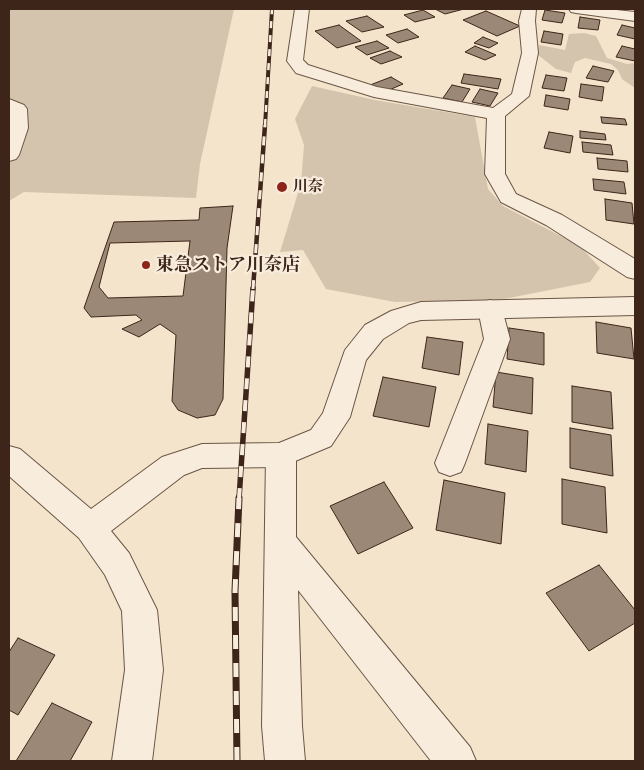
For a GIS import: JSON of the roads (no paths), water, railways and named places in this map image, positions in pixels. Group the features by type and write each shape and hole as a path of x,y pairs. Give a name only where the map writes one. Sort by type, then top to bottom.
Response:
{"street":[{"path":"302,9 295,61 302,69 374,92 496,114 520,96 530,53 527,21 529,9"},
{"path":"576,9 635,17"},
{"path":"9,104 18,109 19,128 9,155"},
{"path":"496,114 495,174 508,198 554,220 635,271"},
{"path":"450,463 496,338 490,309"},
{"path":"90,528 173,466 202,456 281,455 321,438 336,417 354,357 374,332 400,317 421,311 490,309 634,310"},
{"path":"281,455 280,542 284,761"},
{"path":"9,458 90,528 117,564 139,610 144,670 132,761"},
{"path":"280,542 456,761"}],"railway":[{"path":"265,126 272,9"},
{"path":"253,289 265,125"},
{"path":"239,499 253,288"},
{"path":"237,761 235,591 239,498"}],"place":[{"name":"川奈","path":"282,187"},
{"name":"東急ストア川奈店","path":"146,265"}]}
